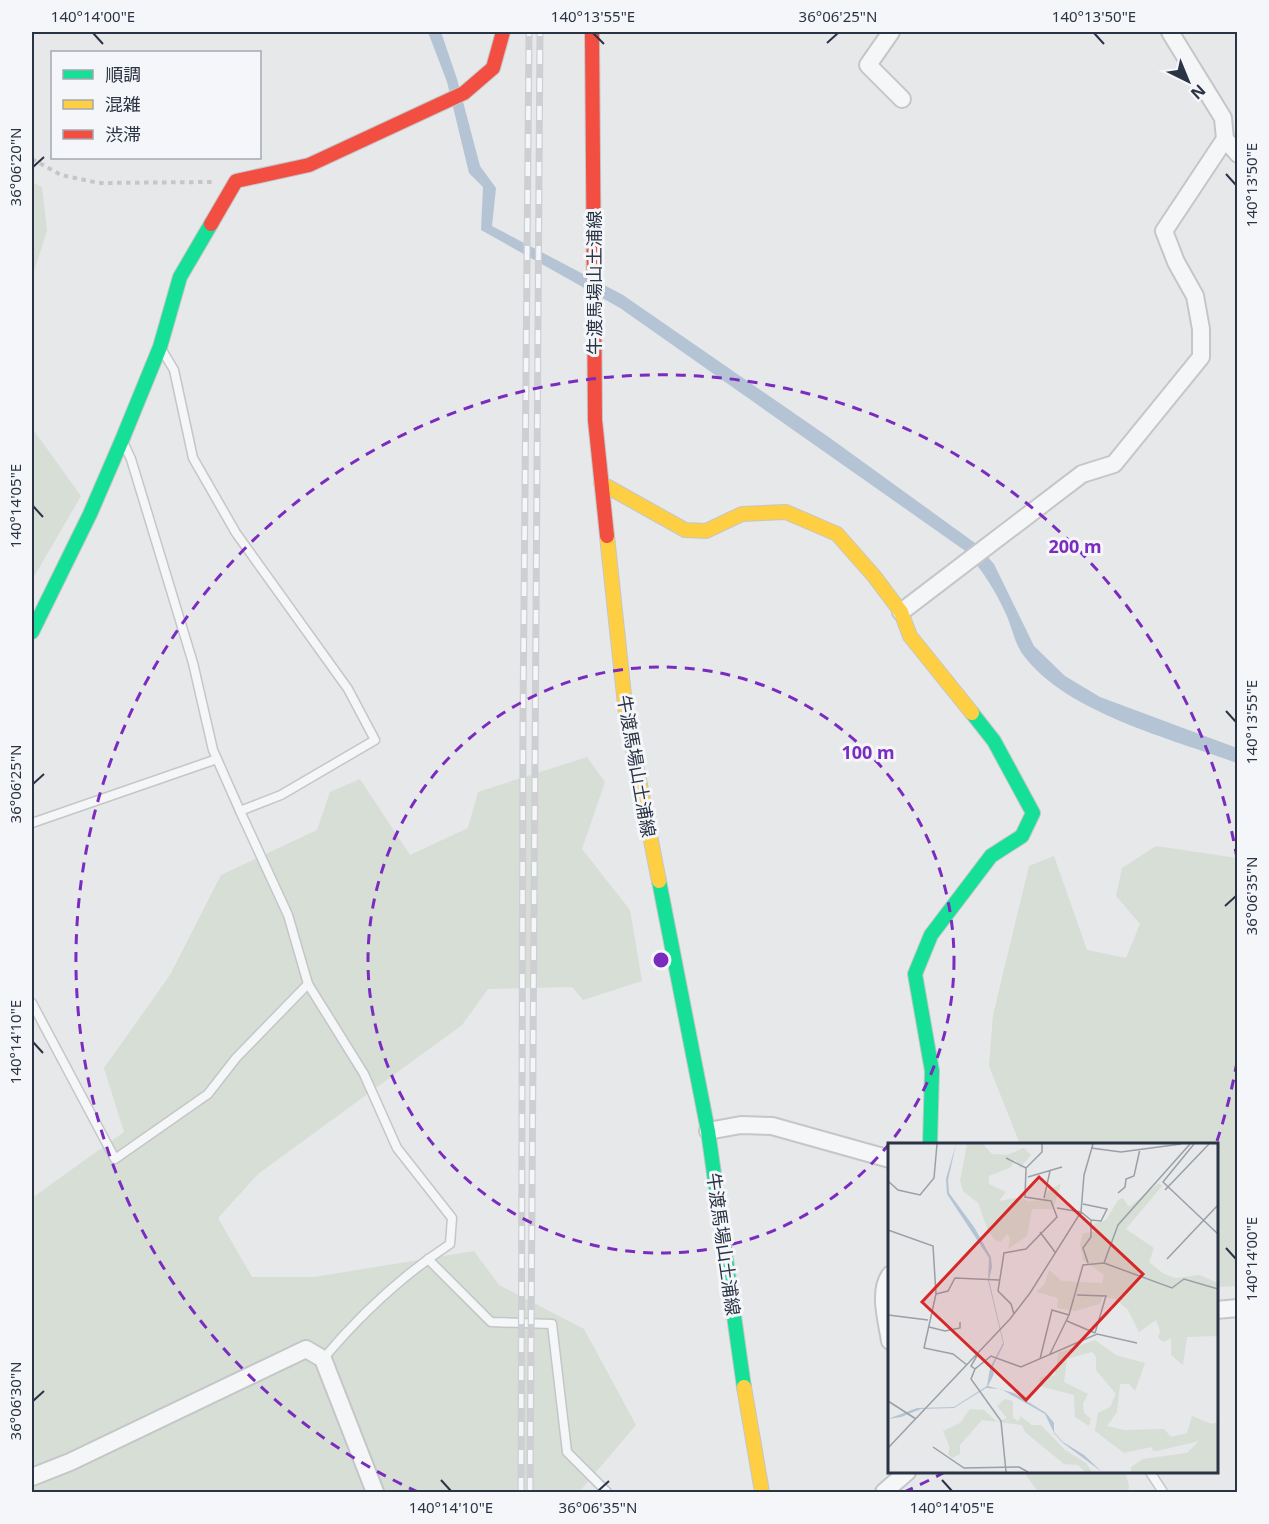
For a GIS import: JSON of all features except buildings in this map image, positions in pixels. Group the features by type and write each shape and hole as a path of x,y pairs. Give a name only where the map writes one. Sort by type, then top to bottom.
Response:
{"street":[{"path":"32,632 72,552 122,440 160,347 180,277 236,182 309,165 464,93 493,68 503,32"},
{"name":"牛渡馬場山土浦線","path":"592,32 595,420 626,714 708,1131 750,1428 762,1492"},
{"path":"891,32 868,65 902,99"},
{"path":"1170,32 1223,118 1225,139 1238,154"},
{"path":"901,612 1082,474 1114,464 1201,357 1201,329 1195,296 1176,262 1164,231 1225,139"},
{"path":"601,483 685,530 706,531 742,514 786,512 837,534 901,612 910,636 994,741 1032,813 1022,836 991,856 931,935 915,974 932,1071 930,1143"},
{"path":"708,1131 741,1125 772,1126 888,1158"},
{"path":"888,1277 885,1281 885,1304 888,1326"},
{"path":"1218,1311 1238,1308"},
{"path":"32,1477 70,1462 306,1349 323,1359 375,1492"},
{"path":"884,1492 906,1473"}],"lane":[{"path":"160,347 174,370 193,458 236,533 348,689 375,740 281,795 240,811"},
{"path":"122,440 131,459 193,663 217,759 288,915 308,984 364,1074 398,1148 452,1218 450,1244 428,1259 350,1327 323,1359"},
{"path":"32,823 217,759"},
{"path":"32,1003 115,1159 208,1094 236,1058 308,984"},
{"path":"428,1259 491,1322 552,1324 567,1452 607,1492"},
{"path":"1151,1473 1163,1492"}],"path":[{"path":"32,159 62,176 99,183 236,182"}],"shaded area":[{"path":"32,182 42,187 47,231 32,277"},
{"path":"32,428 81,496 32,580"},
{"path":"587,757 605,782 582,849 630,910 642,981 583,1000 572,987 488,989 462,1025 258,1174 218,1218 252,1277 314,1277 474,1251 499,1285 584,1329 636,1425 579,1492 32,1492 32,1198 124,1132 104,1068 170,975 221,875 317,830 330,792 360,779 410,855 468,828 478,792"},
{"path":"1156,846 1237,858 1237,1286 1218,1287 1218,1143 1020,1143 989,1066 993,1015 1029,866 1054,856 1087,950 1126,958 1140,924 1116,896 1122,868"},
{"path":"1025,1473 1125,1473 1129,1486 1128,1492 1038,1492"}],"water":[{"path":"428,32 441,32 457,79 480,166 496,188 492,226 623,295 830,438 975,543 994,564 1034,646 1065,676 1100,697 1237,748 1237,763 1122,722 1066,693 1043,676 1021,652 993,588 964,550 620,308 481,230 483,187 469,173 447,82"}],"railway":[{"path":"521,1492 523,718 529,32"},
{"path":"530,1492 540,32"}],"traffic: fast":[{"path":"32,632 90,514 122,440 160,347 180,277 211,224"},
{"path":"930,1143 932,1071 915,974 931,935 991,856 1022,836 1033,813 994,741 972,713"},
{"path":"659,881 708,1131 744,1387"}],"traffic: slow":[{"path":"601,483 685,530 706,531 742,514 786,512 837,534 874,576 901,612 910,636 972,713"},
{"path":"607,536 626,714 659,881"},
{"path":"744,1387 762,1492"}],"traffic: jam":[{"path":"211,224 236,181 309,165 464,93 493,68 503,32"},
{"path":"592,32 595,420 607,536"}]}
